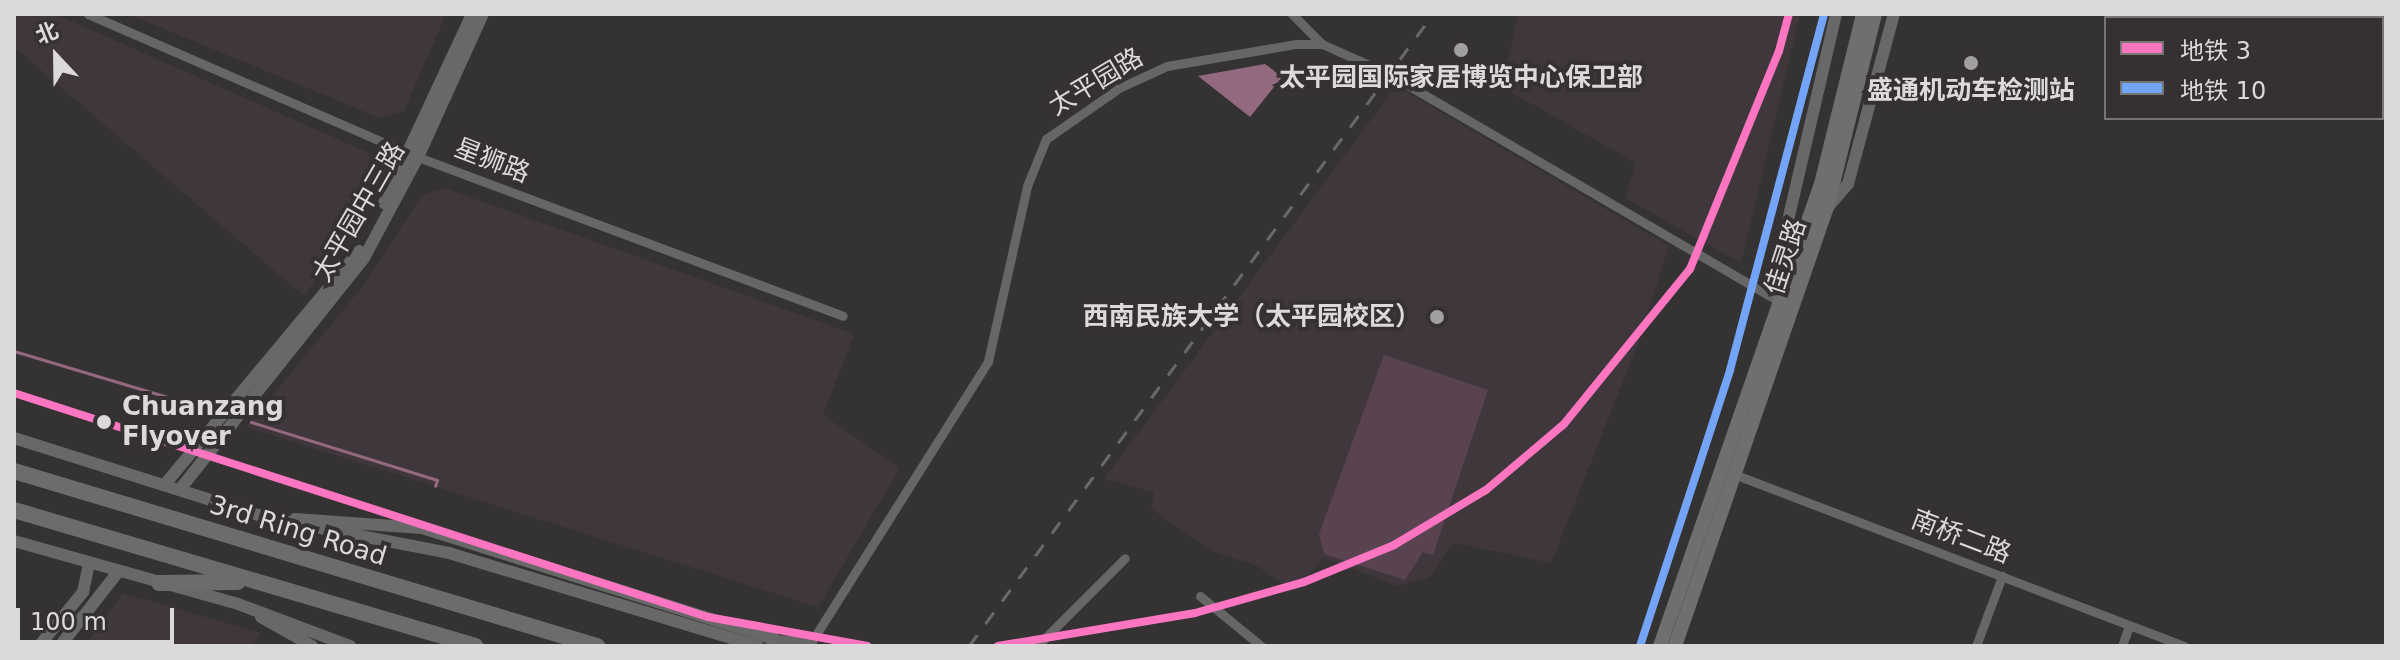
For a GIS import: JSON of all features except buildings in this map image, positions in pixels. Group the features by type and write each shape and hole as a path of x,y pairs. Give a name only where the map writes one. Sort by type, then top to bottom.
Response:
{"highway":[{"name":"3rd Ring Road","path":"14,471 597,646"},
{"path":"14,510 475,646"},
{"path":"159,583 256,582"}],"main road":[{"name":"佳灵路","path":"1660,646 1827,208 1827,185 1863,14"},
{"name":"佳灵路","path":"1788,306 1792,272 1827,185 1875,14"},
{"name":"佳灵路","path":"1675,646 1728,472"}],"street":[{"name":"星狮路","path":"88,14 414,155 843,316"},
{"name":"太平园中三路","path":"166,483 332,289 359,251 414,155 472,14"},
{"name":"太平园中三路","path":"181,488 343,289 414,155 483,14"},
{"path":"1292,14 1322,44"},
{"path":"1792,272 1786,229 1836,14"},
{"path":"1827,208 1848,184 1894,14"},
{"name":"太平园路","path":"772,642 812,641 988,361 1027,186 1046,139 1119,88 1167,66 1296,44 1322,44 1387,73 1788,306"},
{"path":"14,438 166,483 268,518 449,553 758,646"},
{"name":"南桥二路","path":"1728,472 2184,646"},
{"path":"268,518 422,528 772,642"},
{"path":"14,541 238,604 350,646"},
{"path":"1037,646 1125,558"},
{"path":"39,646 83,592 89,563"},
{"path":"60,646 118,572"},
{"path":"1976,646 2002,576"},
{"path":"1200,596 1261,646"},
{"path":"238,604 312,646"},
{"path":"2122,646 2129,626"}],"shaded area":[{"path":"14,14 55,14 367,152 379,173 352,228 304,296 14,47"},
{"path":"128,14 446,14 404,111 380,118"},
{"path":"1518,14 1800,14 1741,263 1625,198 1636,163 1502,87"},
{"path":"1265,64 1282,77 1250,117 1198,76"},
{"name":"西南民族大学（太平园校区）","path":"1396,86 1669,246 1637,346 1551,563 1454,543 1429,577 1398,586 1324,558 1294,591 1257,566 1217,553 1173,525 1151,508 1154,492 1104,479"},
{"path":"444,188 854,334 823,415 900,468 818,607 246,427 363,286 422,195"},
{"path":"1384,355 1488,390 1433,555 1423,552 1405,580 1324,554 1319,534"},
{"path":"123,593 261,633 252,646 84,646"}],"waterway":[{"path":"14,351 207,409"},
{"path":"251,422 437,480 435,486"}],"railway":[{"path":"969,646 1433,14"}],"metro line":[{"name":"3","path":"998,646 1195,613 1304,582 1394,545 1486,490 1564,424 1690,269 1779,51 1789,14"},
{"name":"10","path":"1640,646 1730,370 1824,14"},
{"name":"3","path":"14,393 708,617 867,646"}],"place":[{"name":"太平园国际家居博览中心保卫部","path":"1461,50"},
{"name":"盛通机动车检测站","path":"1971,63"},
{"name":"西南民族大学（太平园校区）","path":"1437,317"},
{"name":"Chuanzang Flyover","path":"104,422"}]}
